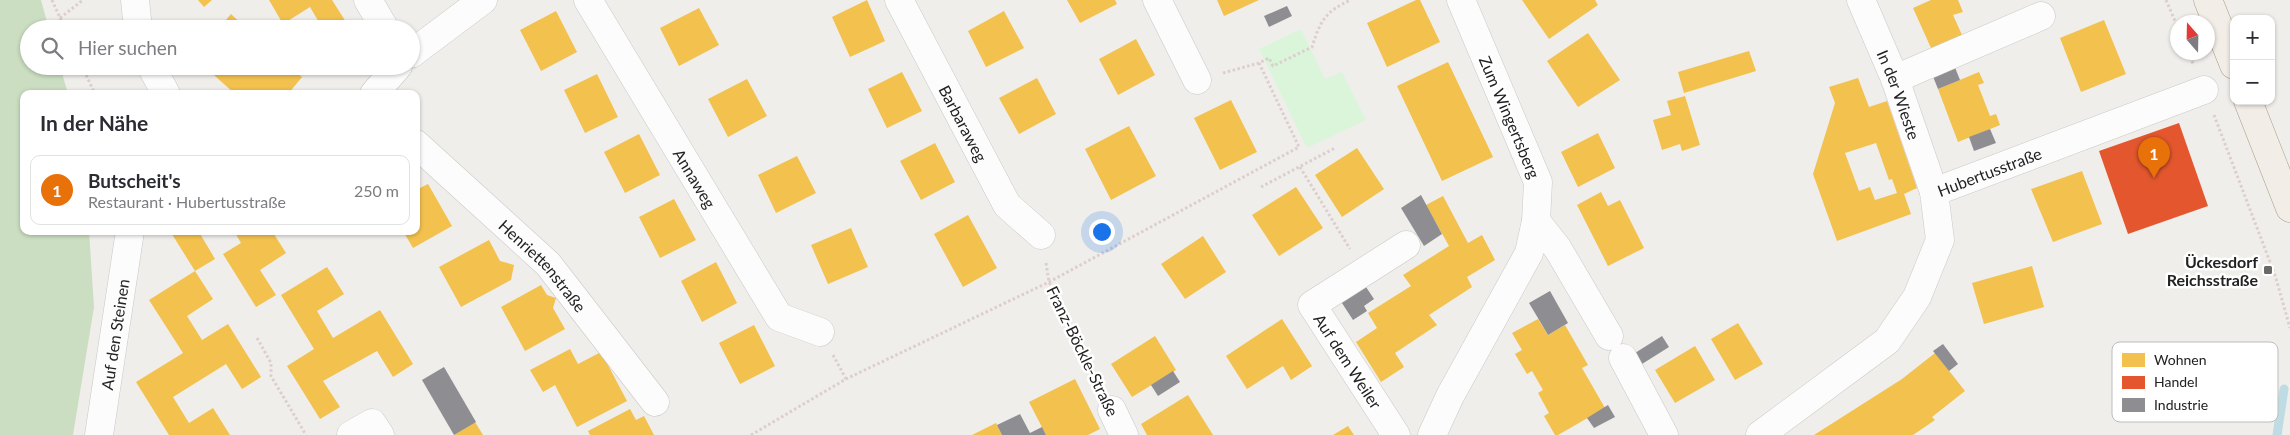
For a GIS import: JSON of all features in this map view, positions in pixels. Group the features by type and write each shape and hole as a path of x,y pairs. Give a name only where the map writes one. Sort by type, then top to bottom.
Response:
{"main road":[{"path":"2208,0 2232,60"},
{"path":"2250,105 2290,208"}],"street":[{"path":"135,0 137,20"},
{"path":"368,0 380,20"},
{"path":"420,47 483,0"},
{"name":"Annaweg","path":"588,0 779,317 820,332"},
{"name":"Barbaraweg","path":"899,0 1007,205 1041,235"},
{"path":"1157,0 1197,80"},
{"name":"Zum Wingertsberg","path":"1461,0 1538,182 1536,220"},
{"name":"In der Wieste","path":"1861,0 1895,80 1934,192"},
{"path":"1895,80 2041,16"},
{"path":"156,75 164,90"},
{"path":"377,90 390,75"},
{"name":"Hubertusstraße","path":"1760,435 1887,341 1917,297 1940,240 1934,192 2204,90"},
{"name":"Henriettenstraße","path":"420,148 548,264 655,402"},
{"path":"1536,220 1558,249 1616,347 1664,435"},
{"path":"1432,435 1450,396 1529,253 1536,220"},
{"name":"Auf den Steinen","path":"99,435 129,235"},
{"name":"Auf dem Weiler","path":"1396,435 1312,305 1406,245"},
{"name":"Franz-Böckle-Straße","path":"1112,410 1124,435"}],"path":[{"path":"52,0 60,18 83,0"},
{"path":"1197,80 1258,63 1269,58 1273,66 1312,47 1319,25 1333,8 1351,0"},
{"path":"2166,0 2172,15"},
{"path":"2191,60 2276,275 2290,328"},
{"path":"750,435 846,379 1049,282 1299,147 1258,63"},
{"path":"86,75 93,90"},
{"path":"1261,187 1336,148"},
{"path":"1300,167 1365,272"},
{"name":"Franz-Böckle-Straße","path":"1041,235 1049,282 1112,410"},
{"path":"257,338 271,363 271,376 306,435"}],"green space":[{"path":"0,0 41,0 47,20 20,20 20,75 63,75 67,90 20,90 20,235 89,235 94,307 73,435 0,435"},
{"path":"1301,29 1325,79 1342,72 1366,120 1307,148 1259,49"}],"building: Wohnen":[{"path":"198,0 212,0 204,7"},
{"path":"269,0 332,0 345,20 318,20 310,7 289,20 281,20"},
{"path":"867,0 885,41 850,57 832,17"},
{"path":"1067,0 1115,0 1117,4 1080,23"},
{"path":"1217,0 1259,0 1224,16"},
{"path":"1416,0 1420,0 1440,42 1387,67 1367,23"},
{"path":"1522,0 1595,0 1598,5 1549,39"},
{"path":"1931,0 1958,0 1963,12 1953,15 1962,35 1931,48 1913,8"},
{"path":"699,8 719,45 679,66 660,28"},
{"path":"556,11 577,52 541,71 520,30"},
{"path":"1004,11 1024,48 986,67 968,31"},
{"path":"231,14 237,20 226,20"},
{"path":"2104,20 2126,74 2081,92 2060,38"},
{"path":"1588,33 1620,80 1578,107 1547,61"},
{"path":"1136,39 1155,75 1118,95 1099,59"},
{"path":"1749,51 1756,71 1684,93 1678,72"},
{"path":"1448,62 1493,157 1442,181 1397,86"},
{"path":"902,72 922,111 887,128 868,89"},
{"path":"1979,72 1984,83 1978,85 1990,116 1996,114 2000,125 1958,142 1938,89"},
{"path":"597,74 618,117 585,133 564,90"},
{"path":"214,75 300,75 302,77 291,90 231,90"},
{"path":"1037,78 1056,114 1019,134 999,98"},
{"path":"1858,78 1869,107 1887,101 1917,188 1904,194 1911,214 1837,241 1813,174 1835,103 1829,87","holes":["1876,143 1889,180 1892,179 1897,193 1875,200 1870,187 1859,191 1845,153"]},
{"path":"747,79 767,116 728,137 708,99"},
{"path":"1685,96 1700,145 1682,151 1680,144 1662,150 1653,120 1671,115 1667,101"},
{"path":"1231,100 1257,152 1220,170 1194,118"},
{"path":"1129,126 1156,176 1111,200 1085,149"},
{"path":"1598,133 1615,168 1578,187 1561,152"},
{"path":"639,134 660,175 625,193 604,152"},
{"path":"935,143 955,182 921,200 900,161"},
{"path":"1357,148 1384,189 1342,217 1315,175"},
{"path":"797,156 816,193 776,213 758,175"},
{"path":"2082,171 2102,224 2053,242 2031,189"},
{"path":"428,184 452,226 413,248 405,235 420,235 420,188"},
{"path":"1296,187 1323,228 1279,256 1252,215"},
{"path":"1601,192 1608,206 1620,200 1644,248 1608,266 1577,205"},
{"path":"1443,196 1468,243 1482,235 1495,260 1467,277 1472,287 1429,315 1437,325 1395,353 1404,367 1381,382 1356,342 1377,328 1368,313 1411,286 1403,275 1449,246 1426,205"},
{"path":"674,199 696,240 660,258 639,217"},
{"path":"968,215 997,268 963,287 934,234"},
{"path":"851,228 868,267 828,284 811,245"},
{"path":"172,235 201,235 215,259 195,271"},
{"path":"236,235 275,235 286,253 260,270 276,295 256,307 223,254 241,243"},
{"path":"1203,236 1226,272 1185,299 1161,264"},
{"path":"489,240 500,261 514,265 511,280 461,307 439,267"},
{"path":"716,262 737,303 702,322 681,281"},
{"path":"2032,266 2044,307 1984,324 1972,283"},
{"path":"327,267 344,294 317,311 333,338 380,310 413,364 393,377 377,351 323,381 340,407 320,419 287,366 314,349 281,295"},
{"path":"195,271 213,299 187,316 202,340 228,324 261,377 242,389 226,364 173,397 189,423 213,408 230,435 169,435 136,382 183,353 149,300"},
{"path":"541,285 547,295 556,298 553,308 565,329 525,351 501,307"},
{"path":"1282,319 1312,366 1291,380 1283,366 1247,389 1226,356"},
{"path":"1538,319 1548,335 1565,325 1588,365 1582,368 1605,408 1558,435 1555,435 1544,416 1549,413 1538,393 1543,390 1532,371 1527,374 1515,354 1522,350 1512,333"},
{"path":"1738,323 1763,364 1735,380 1711,339"},
{"path":"754,325 775,366 740,384 719,343"},
{"path":"1155,336 1176,370 1132,397 1111,364"},
{"path":"1695,346 1715,380 1675,403 1655,370"},
{"path":"570,349 578,364 601,352 627,401 577,427 555,385 543,392 530,370"},
{"path":"1935,353 1965,391 1932,417 1935,420 1913,435 1814,435 1902,379"},
{"path":"1075,379 1100,429 1088,435 1046,435 1029,402"},
{"path":"1188,395 1213,435 1147,435 1141,424"},
{"path":"630,409 636,420 644,416 654,435 590,435 588,431"},
{"path":"475,422 483,435 454,435"},
{"path":"996,423 1002,435 972,435"},
{"path":"1348,426 1354,435 1333,435"}],"building: Handel":[{"path":"2179,123 2208,206 2128,234 2099,151"}],"building: Industrie":[{"path":"1287,6 1292,16 1269,27 1264,16"},
{"path":"1954,65 1960,80 1938,89 1932,74"},
{"path":"1990,129 1996,143 1974,151 1969,137"},
{"path":"1421,195 1442,234 1424,246 1401,208"},
{"path":"1366,287 1374,299 1364,306 1367,311 1353,320 1340,300"},
{"path":"1550,291 1568,323 1548,335 1529,303"},
{"path":"1662,336 1669,347 1642,364 1635,353"},
{"path":"1943,344 1958,364 1949,371 1933,351"},
{"path":"444,367 476,422 454,435 422,380"},
{"path":"1173,371 1180,382 1158,396 1151,385"},
{"path":"1608,405 1615,417 1594,428 1587,418"},
{"path":"1020,414 1030,433 1042,427 1046,435 1002,435 997,425"}],"waterway":[{"path":"2277,435 2284,389"}],"place":[{"name":"Butscheit's","path":"2154,178"},
{"name":"Ückesdorf Reichsstraße","path":"2268,270"}]}
